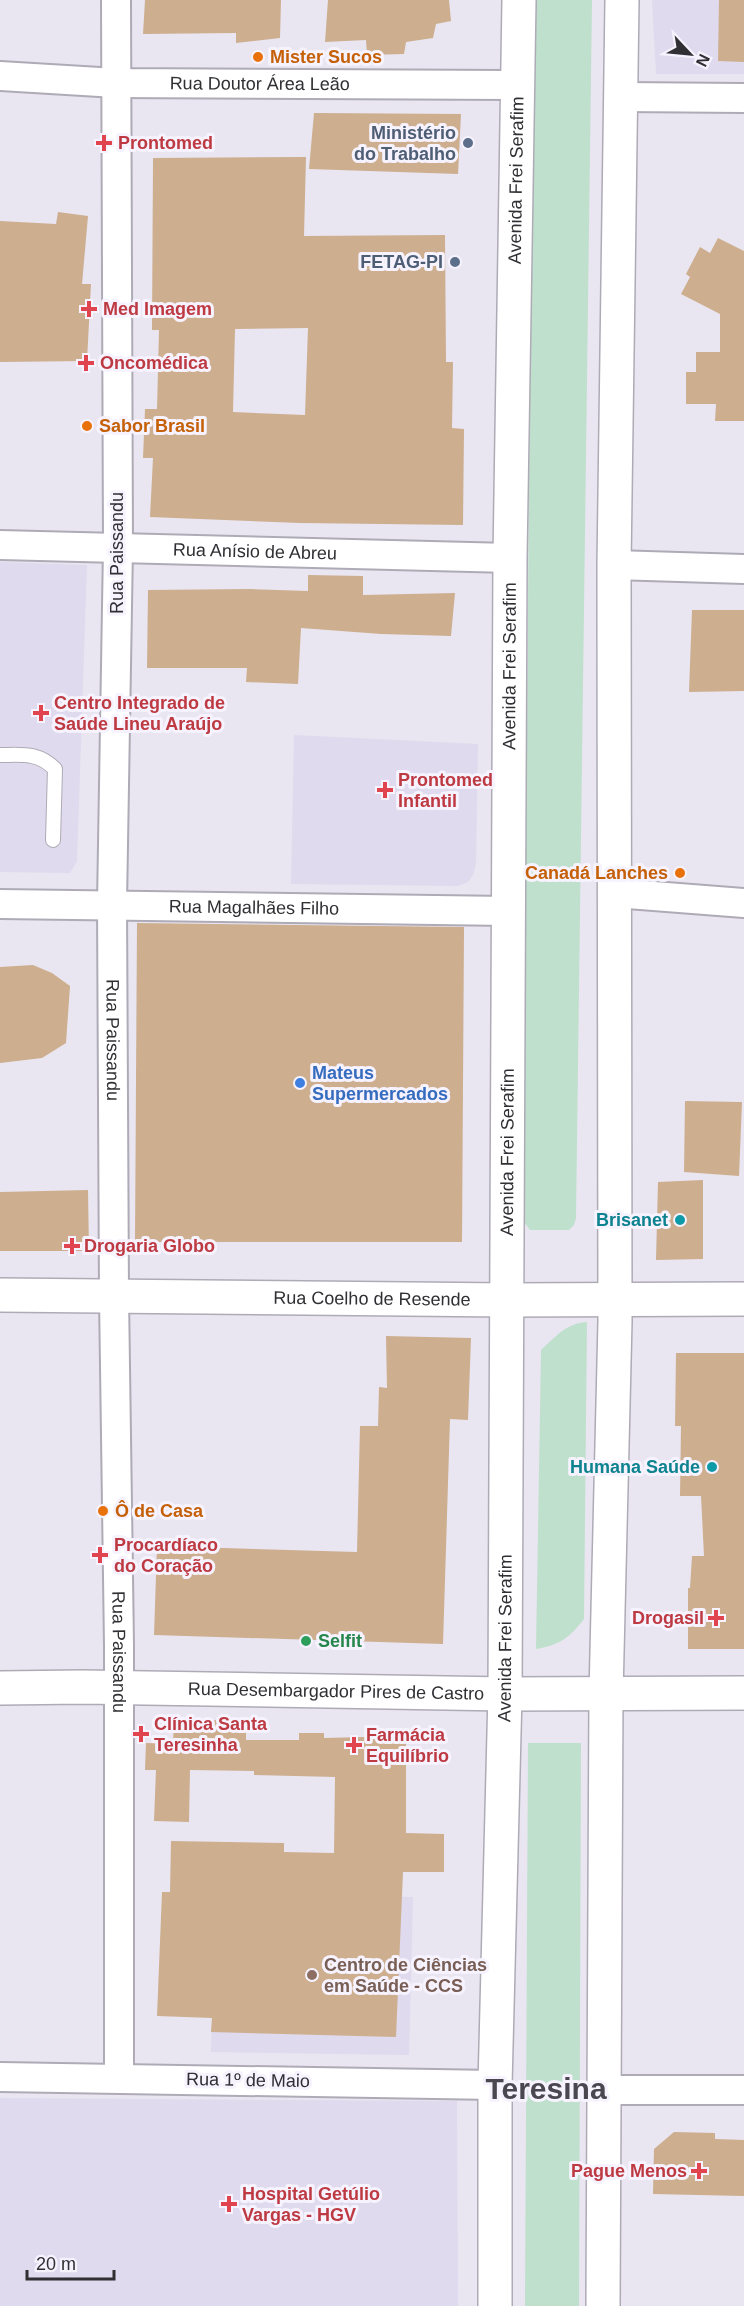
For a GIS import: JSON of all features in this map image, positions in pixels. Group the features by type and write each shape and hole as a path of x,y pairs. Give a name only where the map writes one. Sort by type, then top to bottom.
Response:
{"main road":[{"name":"Avenida Frei Serafim","path":"495,2306 495,2085 505,1694 510,558 519,0"},
{"path":"603,2306 606,1694 615,1300 614,565 622,0"},
{"name":"Rua Coelho de Resende","path":"0,1295 508,1300 744,1299"},
{"name":"Rua Desembargador Pires de Castro","path":"0,1688 505,1694 744,1694"}],"street":[{"name":"Rua Paissandu","path":"116,0 118,547 112,904 119,1688 119,2078"},
{"name":"Rua Doutor Área Leão","path":"0,76 116,83 518,85"},
{"path":"622,97 744,98"},
{"name":"Rua Anísio de Abreu","path":"0,545 510,558"},
{"path":"614,565 744,569"},
{"path":"615,893 744,903"},
{"name":"Rua Magalhães Filho","path":"0,904 508,911"},
{"name":"Rua 1º de Maio","path":"0,2077 495,2085"},
{"path":"603,2090 744,2090"}],"lane":[{"path":"0,755 30,755 45,759 55,769 53,840"}],"shaded area":[{"path":"652,0 744,0 744,74 656,74"},
{"name":"Centro Integrado de Saúde Lineu Araújo","path":"0,562 87,565 77,861 70,873 0,872"},
{"name":"Prontomed Infantil","path":"294,735 478,744 476,864 468,882 458,886 291,884"},
{"name":"Centro de Ciências em Saúde - CCS","path":"215,1893 413,1897 409,2055 211,2052"},
{"name":"Hospital Getúlio Vargas - HGV","path":"0,2098 457,2101 458,2306 0,2306"}],"green space":[{"path":"533,0 592,0 576,1218 569,1230 530,1230 524,1222 523,1212"},
{"path":"587,1322 584,1619 563,1640 536,1649 541,1350 567,1328"},
{"path":"528,1743 581,1743 579,2306 525,2306"}],"building":[{"path":"145,0 281,0 280,38 236,43 236,33 143,34"},
{"path":"328,0 449,0 451,21 436,24 433,38 406,42 404,54 367,55 366,40 325,42"},
{"path":"719,0 744,0 744,62 718,61"},
{"path":"314,113 461,114 458,174 309,169"},
{"path":"306,157 304,236 445,235 446,362 453,362 452,428 464,429 463,525 300,523 150,517 153,458 143,458 145,409 157,409 159,330 152,330 153,158","holes":["308,328 305,415 233,412 235,329"]},
{"path":"58,212 88,216 82,284 91,284 87,361 0,362 0,221 56,224"},
{"path":"718,238 744,251 744,421 715,421 716,404 686,404 686,372 696,372 696,352 720,352 720,314 681,294 690,277 686,274 700,247 710,253"},
{"path":"308,575 363,576 363,595 455,593 451,636 301,628 298,684 246,682 247,668 147,668 148,590 308,591"},
{"path":"692,610 744,610 744,691 689,692"},
{"name":"Mateus Supermercados","path":"137,923 464,927 462,1242 135,1242"},
{"path":"33,965 52,973 70,986 66,1043 42,1058 0,1063 0,967"},
{"path":"685,1101 742,1102 739,1176 684,1172"},
{"name":"Brisanet","path":"703,1180 703,1259 656,1260 658,1182"},
{"path":"88,1190 89,1251 0,1251 0,1192"},
{"path":"386,1336 471,1338 468,1420 450,1419 443,1644 154,1635 157,1546 357,1552 360,1426 378,1426 379,1387 387,1388"},
{"path":"676,1353 744,1353 744,1649 688,1649 688,1588 690,1588 692,1556 704,1556 701,1496 680,1496 681,1426 675,1426"},
{"path":"174,1719 246,1721 246,1740 299,1740 299,1733 324,1733 324,1738 406,1736 406,1833 444,1834 444,1872 403,1872 396,2037 211,2032 212,2018 157,2016 162,1892 170,1892 171,1841 284,1843 284,1852 334,1853 335,1777 254,1775 254,1771 190,1770 189,1822 154,1821 156,1770 145,1770 146,1743 173,1744"},
{"name":"Pague Menos","path":"674,2132 715,2133 715,2139 744,2140 744,2196 653,2194 654,2149"}],"place":[{"name":"Mister Sucos","path":"258,57"},
{"name":"Prontomed","path":"104,143"},
{"name":"Ministério do Trabalho","path":"468,143"},
{"name":"FETAG-PI","path":"455,262"},
{"name":"Med Imagem","path":"89,309"},
{"name":"Oncomédica","path":"86,363"},
{"name":"Sabor Brasil","path":"87,426"},
{"name":"Centro Integrado de Saúde Lineu Araújo","path":"41,713"},
{"name":"Prontomed Infantil","path":"385,790"},
{"name":"Canadá Lanches","path":"680,873"},
{"name":"Mateus Supermercados","path":"300,1083"},
{"name":"Brisanet","path":"680,1220"},
{"name":"Drogaria Globo","path":"72,1246"},
{"name":"Humana Saúde","path":"712,1467"},
{"name":"Ô de Casa","path":"103,1511"},
{"name":"Procardíaco do Coração","path":"100,1555"},
{"name":"Drogasil","path":"716,1618"},
{"name":"Selfit","path":"306,1641"},
{"name":"Clínica Santa Teresinha","path":"141,1734"},
{"name":"Farmácia Equilíbrio","path":"354,1745"},
{"name":"Centro de Ciências em Saúde - CCS","path":"312,1975"},
{"name":"Pague Menos","path":"699,2171"},
{"name":"Hospital Getúlio Vargas - HGV","path":"229,2204"}],"district":[{"name":"Teresina","path":"546,2089"}]}
